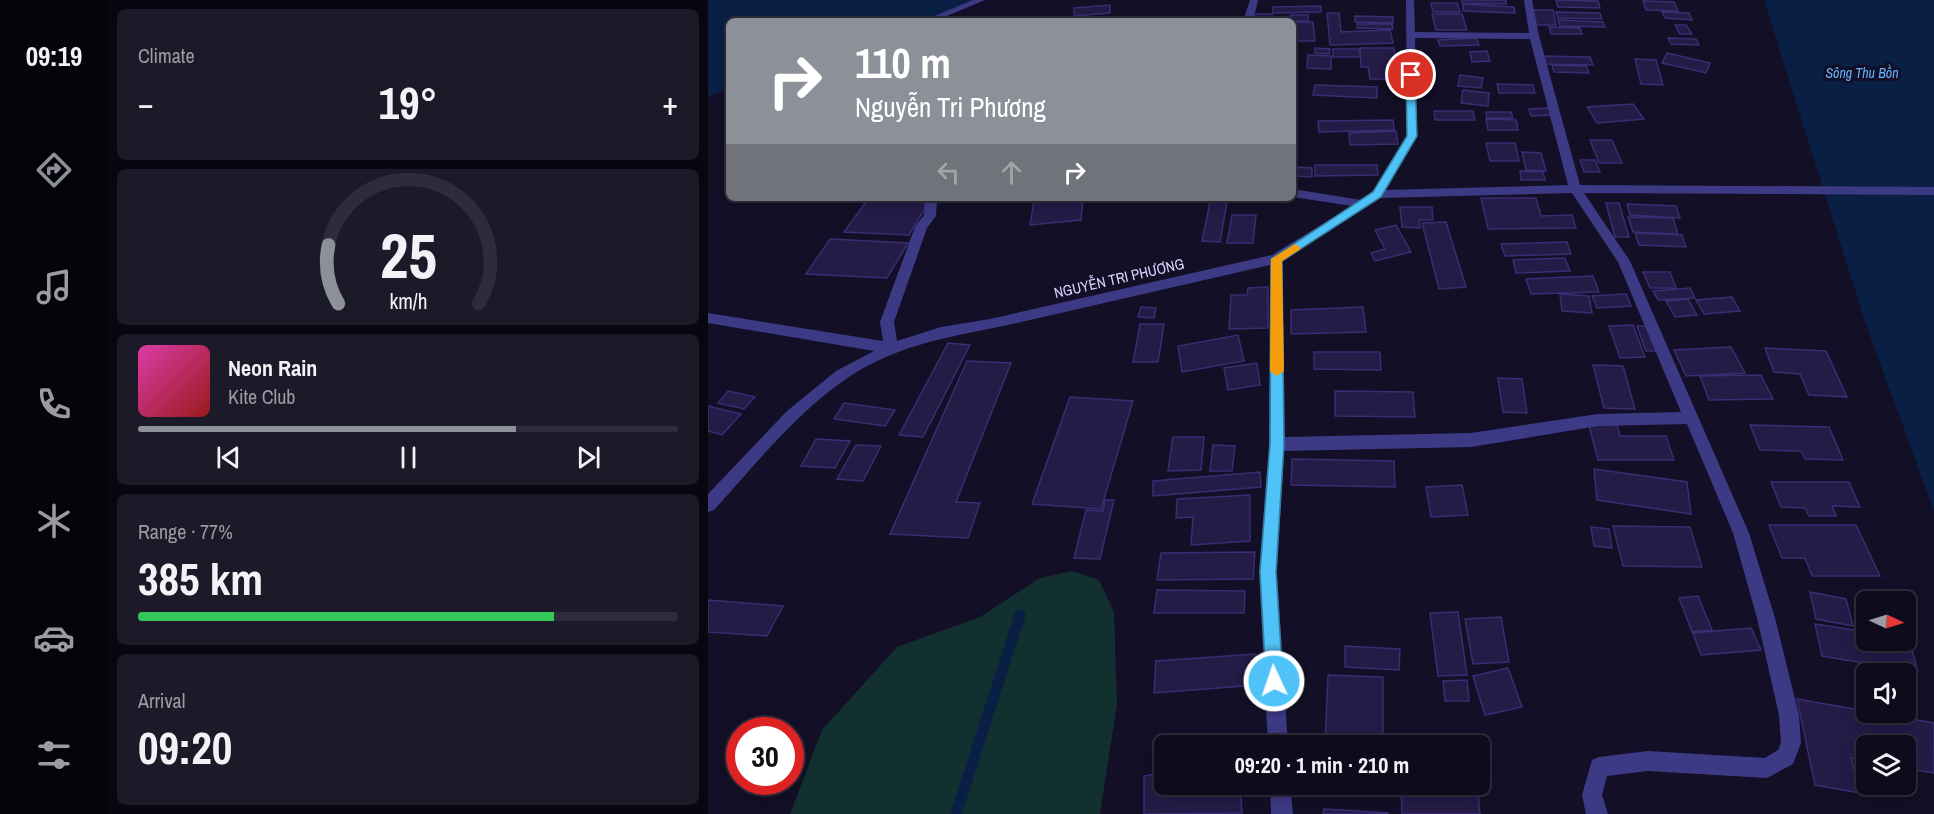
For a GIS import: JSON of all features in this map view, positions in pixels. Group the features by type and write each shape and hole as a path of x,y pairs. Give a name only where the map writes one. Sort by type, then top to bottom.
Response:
{"street":[{"path":"935,18 981,0"},
{"path":"1249,18 1254,0"},
{"name":"NGUYỄN TRI PHƯƠNG","path":"708,505 792,415 841,375 891,348 941,332 990,324 1276,259 1377,194 1412,136 1410,0"},
{"path":"1528,0 1534,36 1575,189 1624,261 1742,532 1766,618 1789,715 1791,744 1786,757 1767,768 1648,761 1599,767 1592,795 1597,814"},
{"path":"1410,35 1534,36"},
{"path":"1377,194 1575,189 1934,191"},
{"path":"1296,193 1363,204"},
{"path":"708,318 891,348 887,322 921,227 930,216 931,201"},
{"path":"1276,259 1277,444 1268,572 1277,735"},
{"path":"1277,444 1471,440 1598,420 1692,418"},
{"path":"1281,795 1282,814"}],"green space":[{"path":"1072,571 1099,580 1114,612 1117,704 1100,814 790,814 797,795 804,795 804,777 822,730 897,647 980,617 1040,578"}],"water":[{"path":"708,0 980,0 930,18 726,18 726,90 708,97"},
{"name":"Sông Thu Bồn","path":"1764,0 1934,0 1934,511 1865,322"}],"building":[{"path":"1462,0 1506,0 1506,4 1462,3"},
{"path":"1556,0 1598,1 1600,8 1558,7"},
{"path":"1643,1 1674,2 1678,11 1646,10"},
{"path":"1431,3 1457,3 1460,12 1433,12"},
{"path":"1463,4 1514,7 1515,13 1463,11"},
{"path":"1110,5 1110,13 1074,16 1074,8"},
{"path":"1321,6 1321,12 1273,13 1273,7"},
{"path":"1533,10 1553,10 1556,25 1536,25"},
{"path":"1556,12 1600,13 1602,19 1558,18"},
{"path":"1662,12 1689,13 1692,20 1665,18"},
{"path":"1327,13 1339,13 1341,32 1390,30 1393,43 1330,45"},
{"path":"1254,14 1272,14 1272,18 1253,18"},
{"path":"1432,14 1462,14 1467,30 1436,30"},
{"path":"1290,15 1308,15 1308,21 1296,21 1296,18 1290,18"},
{"path":"1355,16 1393,17 1393,23 1355,22"},
{"path":"1558,20 1603,22 1605,27 1560,26"},
{"path":"1296,22 1313,22 1315,41 1296,41"},
{"path":"1357,24 1392,24 1393,29 1357,28"},
{"path":"1675,25 1686,25 1692,34 1680,34"},
{"path":"1549,27 1580,28 1582,34 1551,34"},
{"path":"1476,38 1479,45 1440,46 1438,40"},
{"path":"1668,38 1696,39 1699,45 1671,44"},
{"path":"1315,48 1330,49 1329,54 1315,53"},
{"path":"1360,48 1394,48 1398,79 1370,79 1368,67 1361,67"},
{"path":"1333,49 1359,49 1360,57 1333,57"},
{"path":"1487,51 1490,61 1472,62 1470,52"},
{"path":"1667,53 1710,63 1706,73 1662,63"},
{"path":"1308,55 1331,56 1331,69 1307,68"},
{"path":"1542,56 1590,57 1593,65 1545,64"},
{"path":"1635,59 1656,60 1663,85 1641,84"},
{"path":"1552,65 1586,66 1589,73 1554,72"},
{"path":"1460,75 1483,78 1481,88 1458,86"},
{"path":"1497,84 1533,85 1535,93 1499,93"},
{"path":"1315,85 1377,87 1377,98 1313,95"},
{"path":"1463,90 1489,93 1488,106 1461,103"},
{"path":"1633,104 1644,119 1597,123 1587,107"},
{"path":"1549,108 1552,115 1531,116 1529,109"},
{"path":"1434,111 1473,111 1475,120 1435,120"},
{"path":"1486,112 1511,112 1513,118 1487,118"},
{"path":"1486,119 1516,120 1518,130 1488,130"},
{"path":"1393,120 1394,130 1319,132 1318,121"},
{"path":"1396,131 1398,144 1350,145 1349,133"},
{"path":"1590,140 1612,140 1622,163 1599,163"},
{"path":"1486,143 1515,143 1519,161 1490,161"},
{"path":"1522,152 1541,153 1546,171 1526,170"},
{"path":"1580,160 1595,160 1600,172 1584,172"},
{"path":"1315,165 1377,165 1378,175 1315,176"},
{"path":"1298,167 1312,168 1312,177 1297,176"},
{"path":"1520,171 1543,172 1545,180 1521,180"},
{"path":"1481,198 1536,198 1541,216 1572,215 1576,228 1488,229"},
{"path":"867,201 929,202 909,235 844,232"},
{"path":"1034,201 1083,201 1081,220 1030,225"},
{"path":"1210,202 1227,202 1220,242 1202,241"},
{"path":"1606,203 1619,203 1629,237 1615,237"},
{"path":"1627,204 1676,206 1680,218 1630,215"},
{"path":"1400,207 1432,207 1433,220 1419,220 1420,228 1402,227"},
{"path":"1232,215 1256,215 1253,243 1227,243"},
{"path":"1628,217 1673,218 1678,234 1633,232"},
{"path":"1446,222 1466,287 1439,289 1422,223"},
{"path":"1396,225 1411,252 1375,261 1371,253 1385,249 1375,230"},
{"path":"1635,233 1682,235 1686,247 1639,245"},
{"path":"830,239 908,243 887,278 806,274"},
{"path":"1567,242 1571,254 1505,256 1501,244"},
{"path":"1565,258 1570,271 1516,273 1513,260"},
{"path":"1643,272 1670,272 1676,288 1650,288"},
{"path":"1593,276 1599,292 1531,294 1526,279"},
{"path":"1268,287 1268,328 1229,329 1231,295 1247,295 1248,288"},
{"path":"1690,288 1695,298 1658,300 1653,291"},
{"path":"1560,294 1589,296 1592,313 1562,311"},
{"path":"1626,294 1631,306 1597,308 1592,296"},
{"path":"1732,297 1740,311 1704,314 1696,300"},
{"path":"1688,299 1697,315 1675,317 1666,301"},
{"path":"1141,307 1156,308 1154,318 1138,317"},
{"path":"1363,307 1366,332 1291,334 1291,310"},
{"path":"1140,324 1164,324 1158,362 1133,362"},
{"path":"1633,325 1645,357 1620,358 1609,326"},
{"path":"1637,326 1652,326 1661,351 1646,351"},
{"path":"1238,335 1244,361 1182,372 1178,346"},
{"path":"948,343 970,345 923,437 899,435"},
{"path":"1731,347 1745,373 1686,376 1674,350"},
{"path":"1765,348 1826,351 1847,397 1809,395 1800,374 1774,372"},
{"path":"1314,352 1380,352 1381,370 1314,369"},
{"path":"967,361 1011,363 956,502 980,503 968,538 890,534"},
{"path":"1257,363 1260,385 1228,390 1224,368"},
{"path":"1593,365 1623,366 1635,409 1604,408"},
{"path":"1761,375 1773,399 1709,400 1700,376"},
{"path":"1498,378 1522,379 1527,413 1503,412"},
{"path":"728,391 755,397 744,409 718,403"},
{"path":"1335,391 1413,392 1415,417 1335,416"},
{"path":"1070,397 1133,401 1101,509 1032,504"},
{"path":"844,403 895,410 885,426 834,419"},
{"path":"708,406 741,414 722,435 708,431"},
{"path":"1589,425 1617,425 1620,436 1666,436 1674,460 1598,460"},
{"path":"1750,425 1829,427 1843,460 1805,459 1801,451 1760,450"},
{"path":"1173,437 1204,437 1201,470 1168,471"},
{"path":"816,439 850,441 835,468 801,466"},
{"path":"856,445 881,446 863,481 837,479"},
{"path":"1213,445 1235,446 1232,471 1210,471"},
{"path":"1292,459 1394,461 1395,487 1291,485"},
{"path":"1594,469 1687,482 1691,514 1597,500"},
{"path":"1260,472 1261,487 1153,496 1153,481"},
{"path":"1771,482 1849,482 1860,507 1832,506 1836,516 1809,516 1805,508 1781,507"},
{"path":"1462,485 1468,515 1431,517 1426,487"},
{"path":"1250,495 1250,541 1191,545 1193,517 1176,518 1177,499"},
{"path":"1105,500 1114,500 1100,559 1074,558 1086,510 1103,511"},
{"path":"1769,525 1856,525 1880,576 1812,576 1805,558 1782,558"},
{"path":"1613,526 1690,527 1702,567 1623,566"},
{"path":"1591,527 1609,529 1612,548 1594,546"},
{"path":"1255,552 1253,579 1157,580 1161,553"},
{"path":"1157,590 1245,591 1244,613 1154,613"},
{"path":"1810,592 1846,599 1853,626 1816,619"},
{"path":"1698,596 1712,630 1692,632 1679,598"},
{"path":"708,600 783,606 767,636 708,632"},
{"path":"1458,612 1467,675 1438,676 1430,613"},
{"path":"1501,617 1509,662 1473,664 1465,619"},
{"path":"1815,624 1856,630 1856,651 1912,651 1916,663 1864,663 1822,656"},
{"path":"1751,628 1761,650 1701,655 1693,633"},
{"path":"1345,646 1400,649 1399,670 1345,667"},
{"path":"1256,654 1257,685 1154,693 1156,661"},
{"path":"1508,668 1522,707 1485,715 1473,676"},
{"path":"1328,675 1383,677 1383,735 1325,735"},
{"path":"1467,680 1469,701 1445,701 1443,681"},
{"path":"1797,699 1856,709 1856,723 1916,723 1916,720 1934,723 1934,773 1916,770 1916,735 1856,735 1856,759 1851,758 1856,777 1856,792 1815,785"},
{"path":"1154,774 1154,795 1241,795 1242,813 1144,814 1144,776"},
{"path":"1401,795 1478,795 1480,814 1402,814"},
{"path":"1324,809 1388,813 1388,814 1323,814"}],"waterway":[{"path":"956,814 1020,615"}],"slow traffic":[{"path":"1277,371 1276,259 1295,248"}],"route":[{"path":"1274,681 1268,572 1277,444 1276,259 1353,212 1377,194 1412,136 1411,75"}]}
